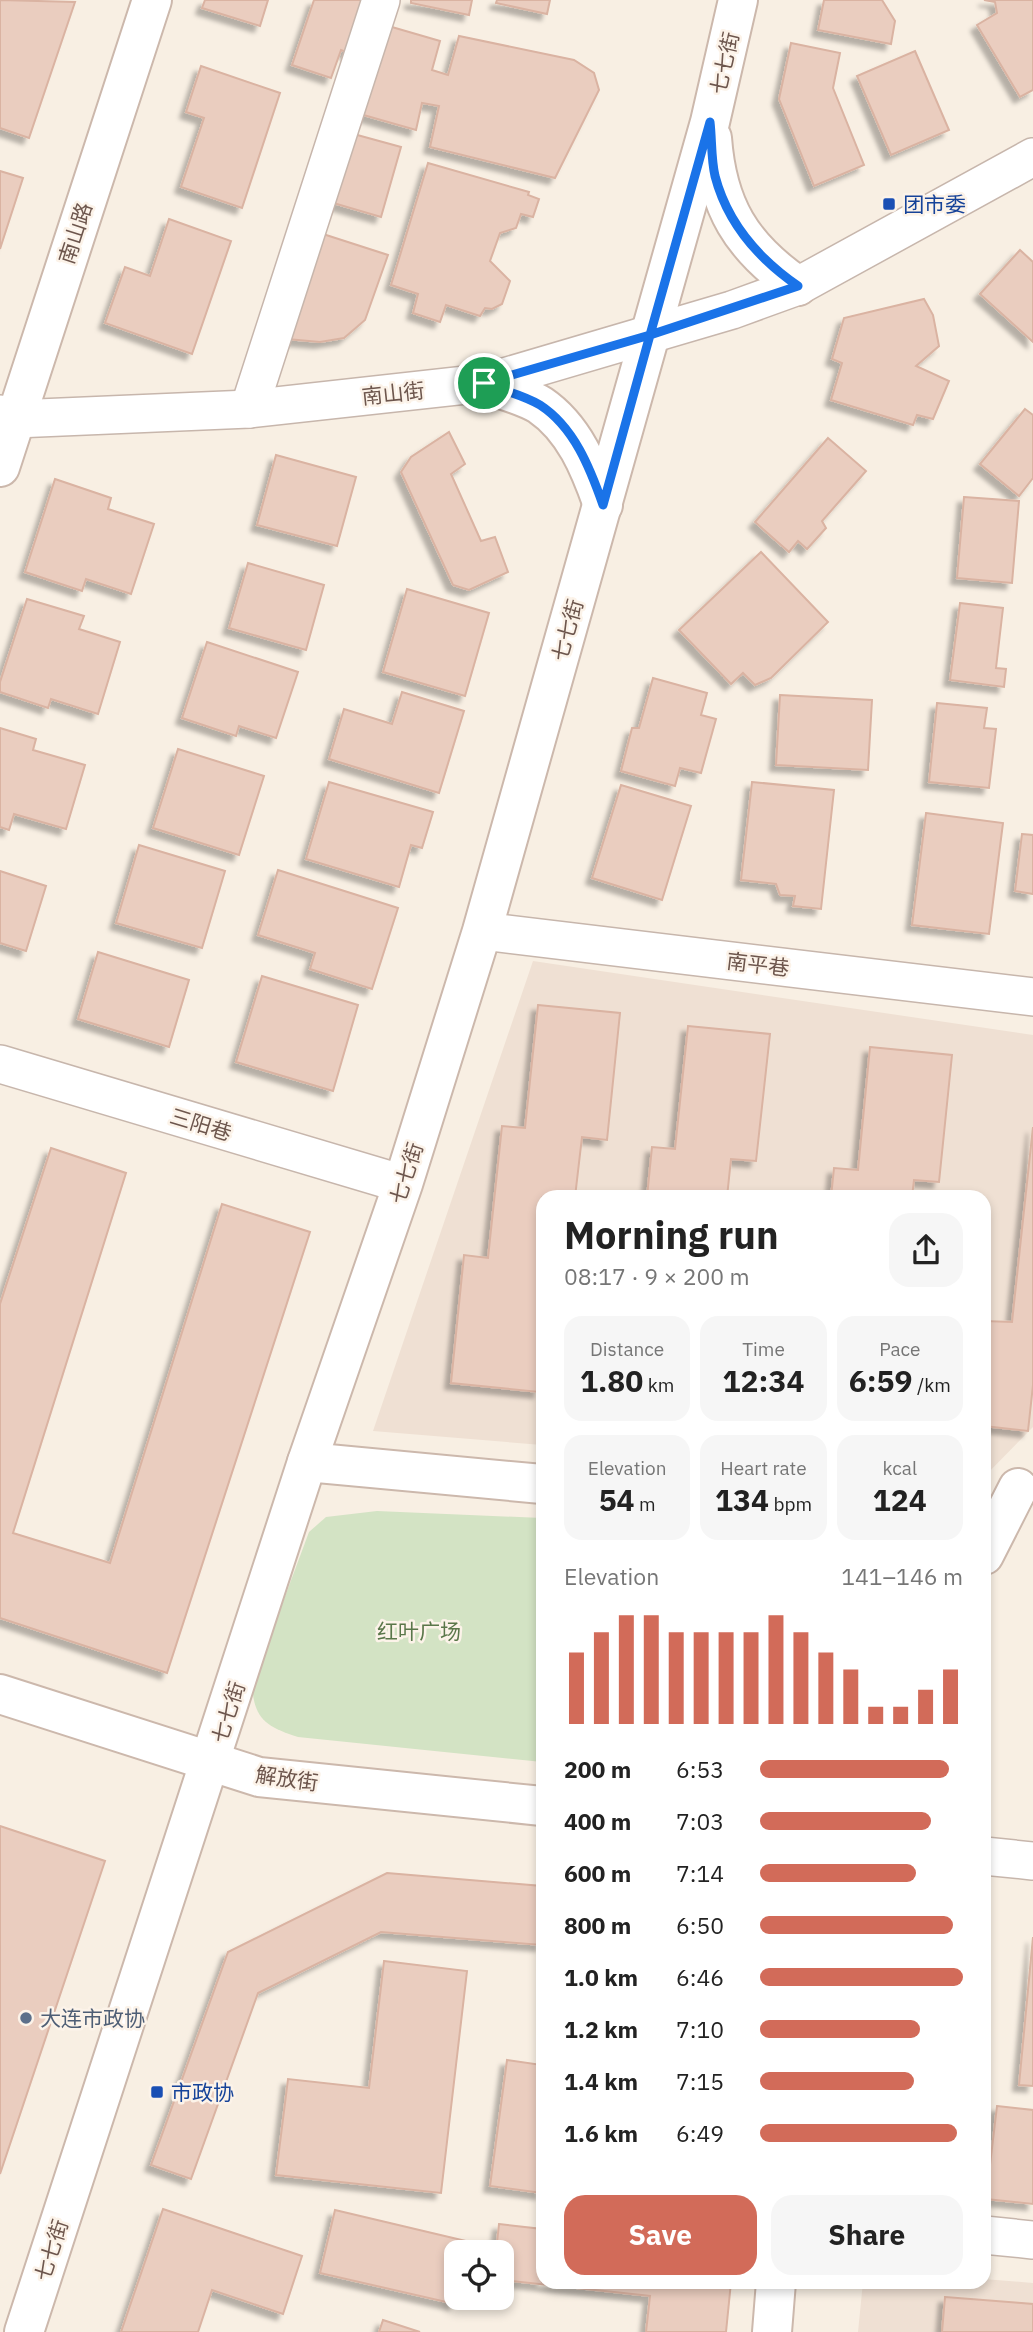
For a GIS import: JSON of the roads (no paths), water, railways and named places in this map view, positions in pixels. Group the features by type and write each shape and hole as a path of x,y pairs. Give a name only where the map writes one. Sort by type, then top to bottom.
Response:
{"main road":[{"name":"南山路","path":"0,467 7,417 152,0"},
{"name":"七七街","path":"24,2332 212,1762 307,1462 403,1184 482,931 710,122 738,0"},
{"path":"710,122 714,174 727,209 747,241 776,271 798,286"},
{"path":"484,383 540,405 567,431 590,468 603,505"},
{"path":"307,1462 536,1483"},
{"path":"991,1506 1011,1485"},
{"path":"991,1537 1011,1485"},
{"name":"解放街","path":"0,1694 259,1777 536,1805"},
{"path":"772,2332 775,2289"}],"street":[{"path":"249,410 381,0"},
{"name":"南山街","path":"7,417 249,410 484,383 650,335 798,286 1033,157"},
{"name":"南平巷","path":"482,931 1033,997"},
{"name":"三阳巷","path":"0,1064 403,1184"},
{"path":"991,1857 1033,1861"},
{"path":"991,2236 1033,2240"},
{"path":"0,2324 24,2332"}],"place":[{"name":"团市委","path":"889,204"},
{"name":"大连市政协","path":"26,2018"},
{"name":"市政协","path":"157,2092"}],"park label":[{"name":"红叶广场","path":"419,1631"}]}
